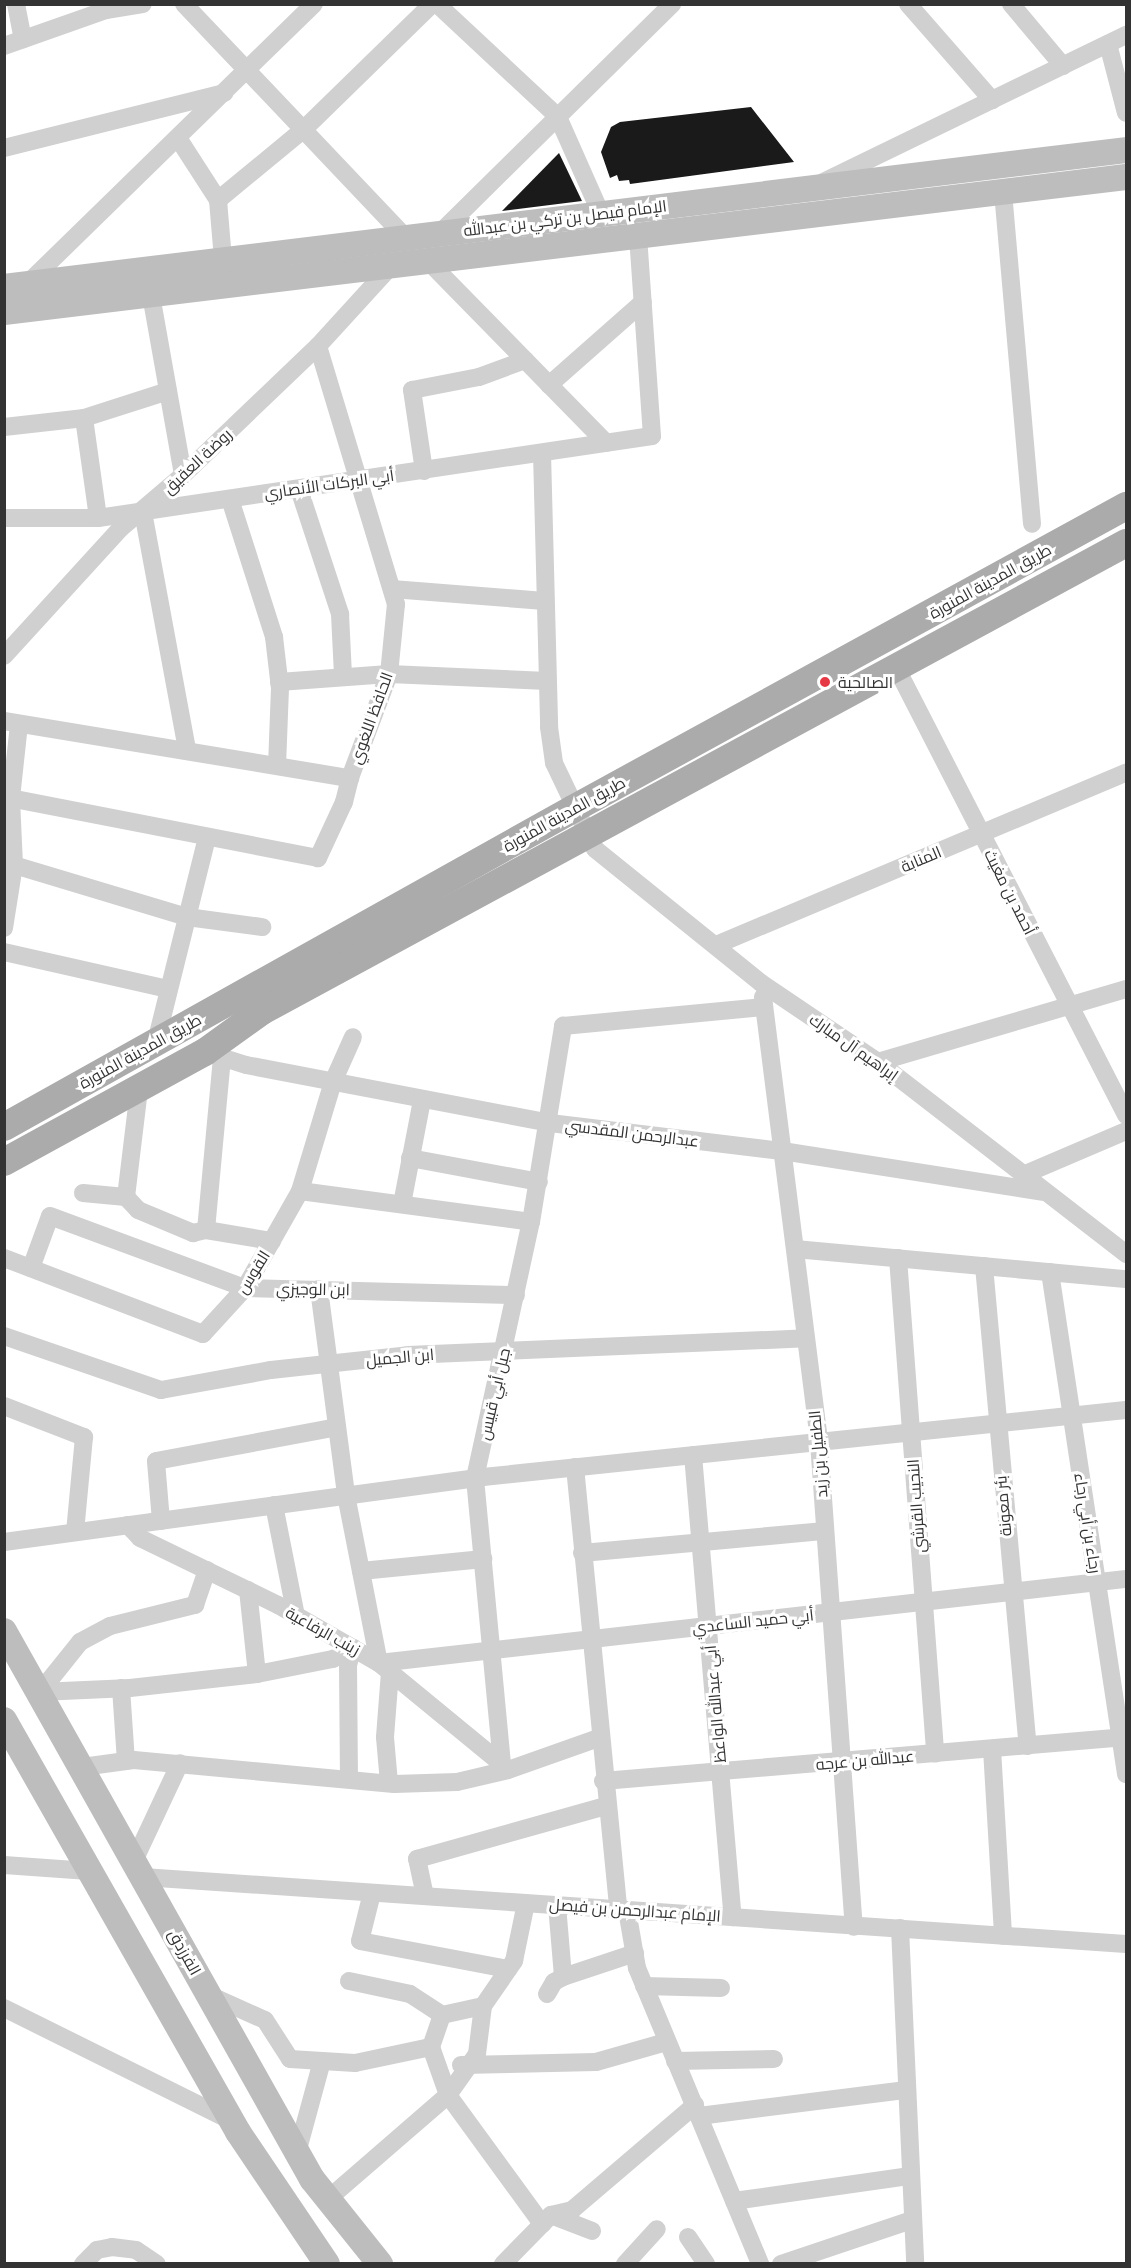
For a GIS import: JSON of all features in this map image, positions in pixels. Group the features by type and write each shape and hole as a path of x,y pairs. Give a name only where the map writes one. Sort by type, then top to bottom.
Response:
{"main road":[{"name":"الإمام فيصل بن تركي بن عبدالله","path":"16,285 1126,150"},
{"name":"الإمام فيصل بن تركي بن عبدالله","path":"4,312 1126,177"},
{"name":"طريق المدينة المنورة","path":"4,1127 573,809 1126,506"},
{"name":"طريق المدينة المنورة","path":"4,1162 139,1089 214,1055 262,1011 1126,543"},
{"name":"الفرزدق","path":"4,1631 297,2153 328,2199 380,2264"},
{"path":"4,1720 309,2253 327,2264"}],"street":[{"path":"16,4 23,39"},
{"path":"4,46 106,10 143,4"},
{"path":"16,285 178,138 314,4"},
{"path":"218,200 303,130 432,4"},
{"path":"437,4 558,117 601,214"},
{"path":"440,234 672,4"},
{"path":"908,4 992,100"},
{"path":"1011,4 1062,66"},
{"path":"191,7 247,71 406,238"},
{"path":"808,189 1126,35"},
{"path":"1108,44 1126,113"},
{"path":"4,147 225,92"},
{"path":"178,138 218,200 223,260"},
{"path":"1003,192 1032,524"},
{"path":"549,385 643,302 638,237"},
{"path":"429,262 606,443"},
{"name":"روضة العقيق","path":"4,656 121,528 143,512 318,346 391,266"},
{"path":"151,295 183,475"},
{"name":"أبي البركات الأنصاري","path":"4,518 98,518 652,436 643,302"},
{"name":"الحافظ اللغوي","path":"207,838 318,858 344,802 350,778 389,674 396,604 318,346"},
{"path":"424,471 412,390 479,376 525,360"},
{"path":"4,427 84,418 168,391"},
{"path":"84,418 98,518"},
{"name":"إبراهيم آل مبارك","path":"542,453 547,681 554,764 586,836 595,849 761,983 878,1062 1126,1252"},
{"path":"299,489 340,614 343,675"},
{"path":"230,499 274,637 279,682 277,765"},
{"path":"143,512 187,750"},
{"path":"392,589 545,601"},
{"name":"أحمد بن مغيث","path":"896,668 1126,1115"},
{"path":"279,682 343,675 389,674 547,681"},
{"path":"4,928 14,865 8,797 12,723 350,778"},
{"name":"المنابة","path":"716,945 1126,773"},
{"path":"8,797 207,838 156,1042"},
{"path":"14,865 187,917 262,927"},
{"path":"4,952 168,989"},
{"name":"الطفيل بن زيد","path":"761,983 819,1442 840,1762 855,1927"},
{"path":"878,1062 1126,989"},
{"name":"جبل أبي قبيس","path":"502,1764 475,1478 531,1222 550,1123 563,1026 764,1007"},
{"name":"القوس","path":"4,1258 203,1334 245,1288 300,1191 333,1082 353,1037"},
{"path":"206,1230 214,1055"},
{"name":"عبدالرحمن المقدسي","path":"214,1055 333,1082 550,1123 782,1151 1046,1192"},
{"path":"126,1197 139,1089"},
{"path":"402,1204 422,1100"},
{"path":"1023,1174 1126,1131"},
{"path":"410,1158 538,1182"},
{"path":"300,1191 531,1222"},
{"path":"83,1193 126,1197 138,1210 193,1233 206,1230 272,1241"},
{"name":"ابن الوجيزي","path":"31,1268 50,1216 245,1288 516,1295"},
{"path":"795,1249 1126,1279"},
{"name":"النجيب القرشي","path":"898,1258 935,1754"},
{"name":"بئر معونة","path":"984,1266 1011,1593 1028,1746"},
{"name":"رجاء بن أبي رجاء","path":"1050,1272 1097,1583 1124,1738 1126,1774"},
{"path":"319,1289 346,1495 361,1571 385,1667 385,1737 389,1783"},
{"name":"ابن الجميل","path":"4,1336 161,1390 408,1354 504,1352 806,1338"},
{"path":"4,1406 84,1437 75,1532"},
{"path":"4,1542 475,1478 1126,1410"},
{"path":"161,1521 156,1461 337,1427"},
{"name":"أبي عبدالله الواعظ","path":"693,1455 733,1917"},
{"path":"575,1467 603,1781 622,1910 644,1986 760,2264"},
{"path":"274,1505 296,1616"},
{"name":"زينب الرفاعية","path":"128,1525 140,1538 248,1590 385,1667 502,1764"},
{"path":"582,1553 825,1532"},
{"path":"361,1571 483,1559"},
{"path":"40,1692 80,1642 110,1626 195,1605 207,1570"},
{"name":"أبي حميد الساعدي","path":"385,1667 492,1650 1126,1580"},
{"path":"248,1590 257,1674"},
{"path":"40,1692 121,1688 257,1674 313,1664 353,1648"},
{"path":"349,1779 348,1665 353,1648"},
{"path":"121,1688 126,1761"},
{"path":"82,1767 126,1761 180,1763 389,1783 457,1782 508,1770 599,1738"},
{"name":"عبدالله بن عرجه","path":"603,1781 1124,1738"},
{"path":"992,1749 1002,1936"},
{"path":"139,1869 180,1763"},
{"path":"425,1896 417,1859 606,1806"},
{"path":"4,1864 89,1870"},
{"name":"الإمام عبدالرحمن بن فيصل","path":"139,1869 372,1893 1126,1944"},
{"path":"372,1893 360,1941 508,1969"},
{"path":"328,2199 448,2095 466,2066 477,2054 483,2006 514,1961 526,1903"},
{"path":"557,1905 563,1977"},
{"path":"900,1928 915,2264"},
{"path":"547,1994 554,1982 563,1977 635,1953"},
{"path":"349,1981 410,1994 442,2015 483,2006"},
{"path":"644,1986 721,1988"},
{"path":"209,1995 266,2020 290,2060 355,2063 435,2055 466,2066 596,2062 666,2042"},
{"path":"4,2008 232,2121"},
{"path":"442,2015 435,2055 448,2095 546,2219 592,2230"},
{"path":"675,2061 774,2060"},
{"path":"297,2153 322,2061"},
{"path":"503,2264 546,2219 572,2210 697,2110 906,2090"},
{"path":"735,2201 910,2176"},
{"path":"780,2264 912,2220"},
{"path":"625,2264 657,2229"},
{"path":"688,2237 706,2264"},
{"path":"83,2264 97,2250 112,2247 136,2250 157,2264"}],"building":[{"path":"751,107 794,162 630,184 629,180 619,181 617,175 610,178 601,152 611,127 620,122"},
{"path":"559,153 582,201 502,211"}],"place":[{"name":"الصالحية","path":"825,682"}]}
